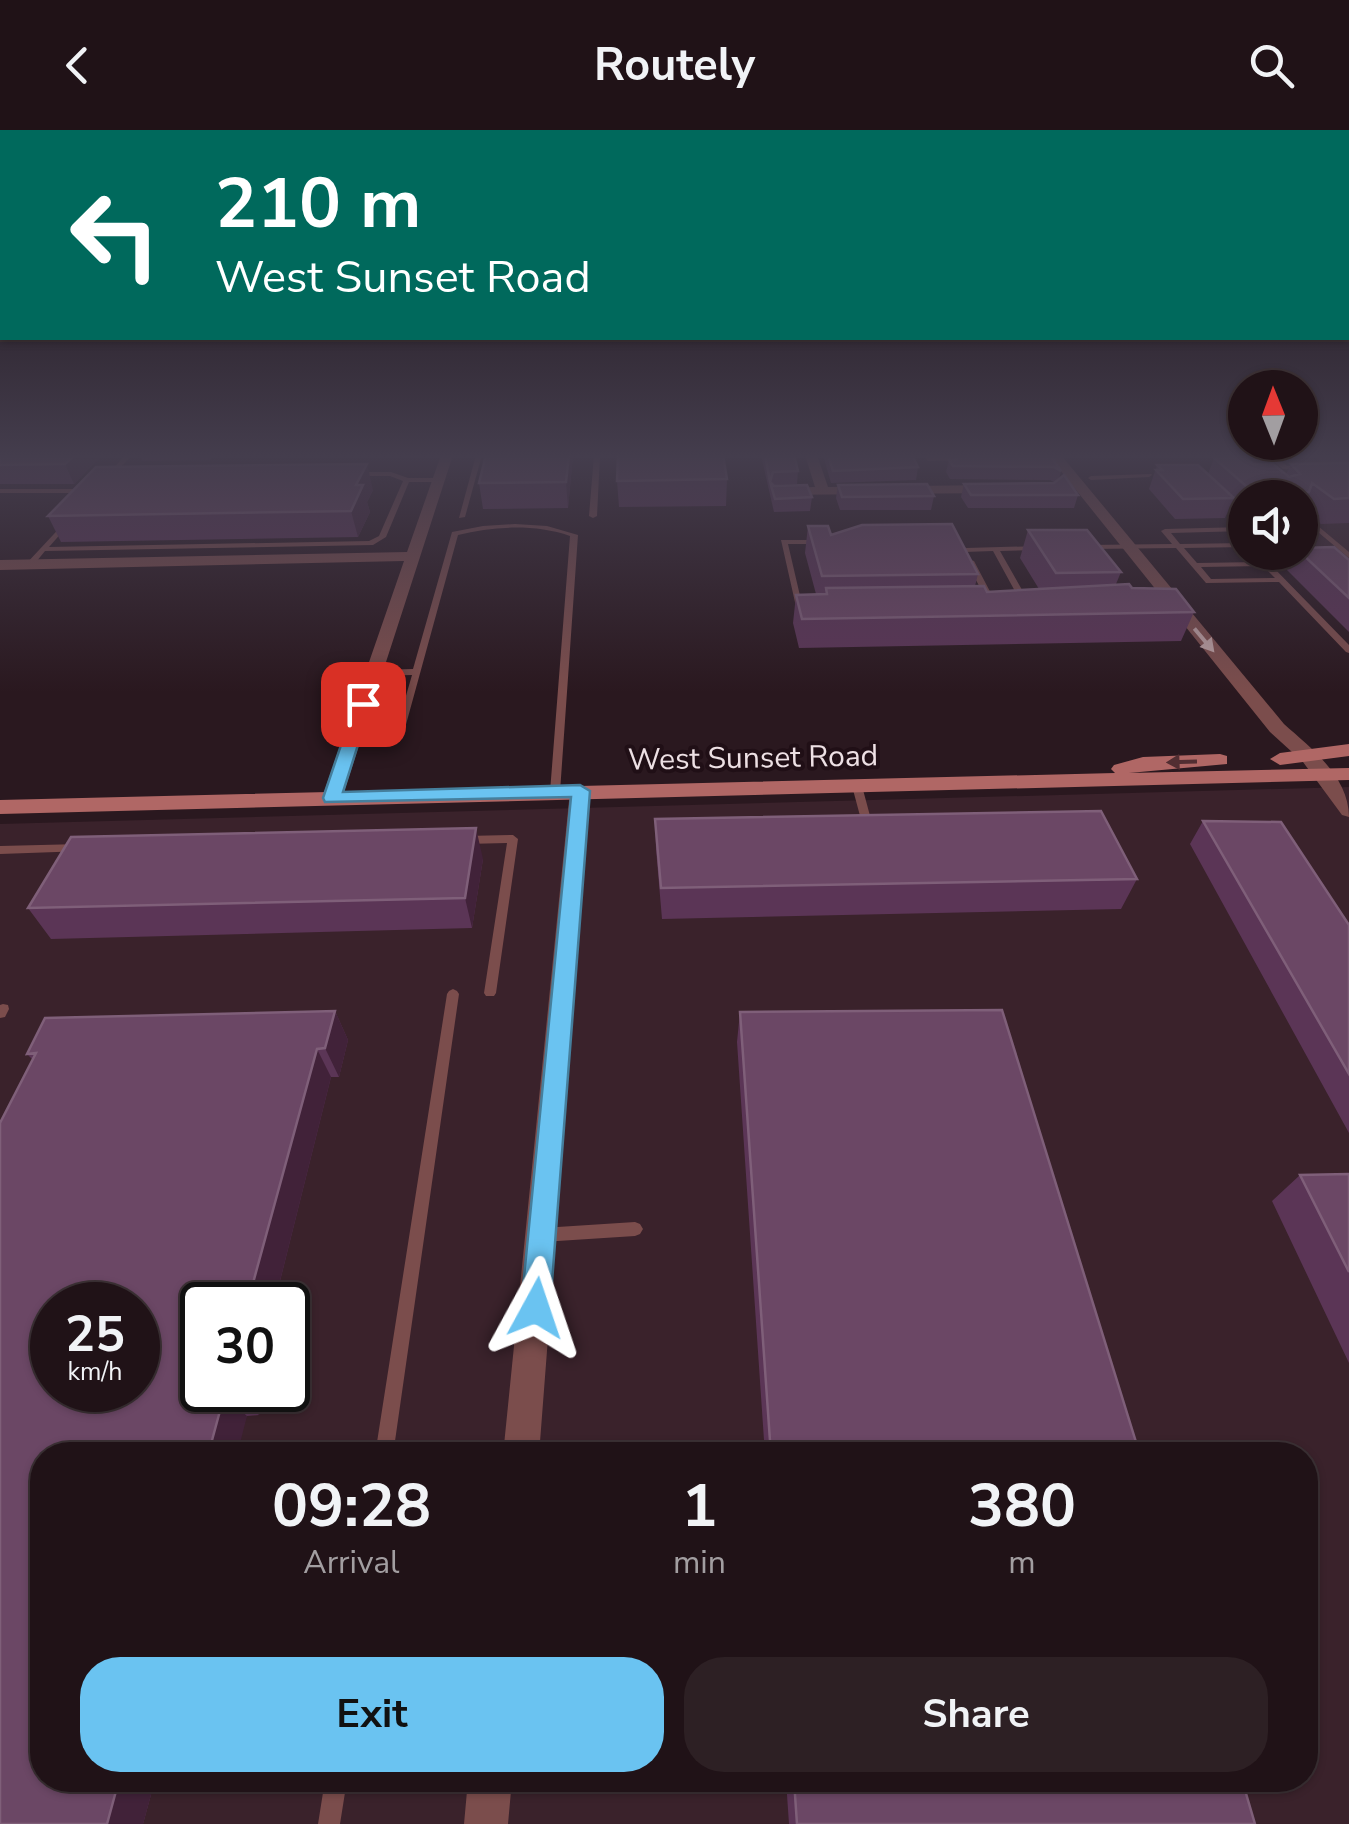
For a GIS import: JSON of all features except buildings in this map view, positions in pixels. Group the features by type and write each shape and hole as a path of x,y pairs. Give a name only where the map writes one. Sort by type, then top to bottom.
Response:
{"main road":[{"name":"West Sunset Road","path":"1317,766 1349,750"},
{"name":"West Sunset Road","path":"0,807 1087,778 1156,780 1317,766 1349,774"}],"street":[{"path":"332,798 420,534"},
{"path":"1118,534 1277,728 1317,766"},
{"path":"1138,534 1298,727 1317,766 1349,810"},
{"path":"0,566 412,556"},
{"path":"522,1442 542,1236 568,792"},
{"path":"486,1824 489,1792"}],"lane":[{"path":"29,565 57,534"},
{"path":"43,549 370,543 383,534"},
{"path":"400,737 455,534"},
{"path":"568,792 572,534"},
{"path":"1168,534 1209,582 1282,580"},
{"path":"1324,534 1349,556"},
{"path":"931,540 949,540 964,550 995,608 975,608"},
{"path":"818,610 798,611 784,542 839,542"},
{"path":"1073,548 1228,545"},
{"path":"1337,545 1349,545"},
{"path":"208,561 218,546"},
{"path":"1092,547 1103,562"},
{"path":"964,550 1054,548"},
{"path":"996,549 1028,607"},
{"path":"1194,565 1228,565"},
{"path":"1271,570 1349,650"},
{"path":"1012,608 1046,607"},
{"path":"373,673 417,672"},
{"path":"857,786 868,827"},
{"path":"453,840 513,840 490,992"},
{"path":"0,850 94,848"},
{"path":"386,1442 452,994"},
{"path":"542,1236 636,1229"},
{"path":"329,1824 334,1792"}],"shaded area":[{"path":"1318,534 1349,534 1349,576 1318,548"},
{"path":"1349,787 1349,1824 0,1824 0,824"}],"route":[{"path":"363,704 332,798 580,791 536,1308"}]}
